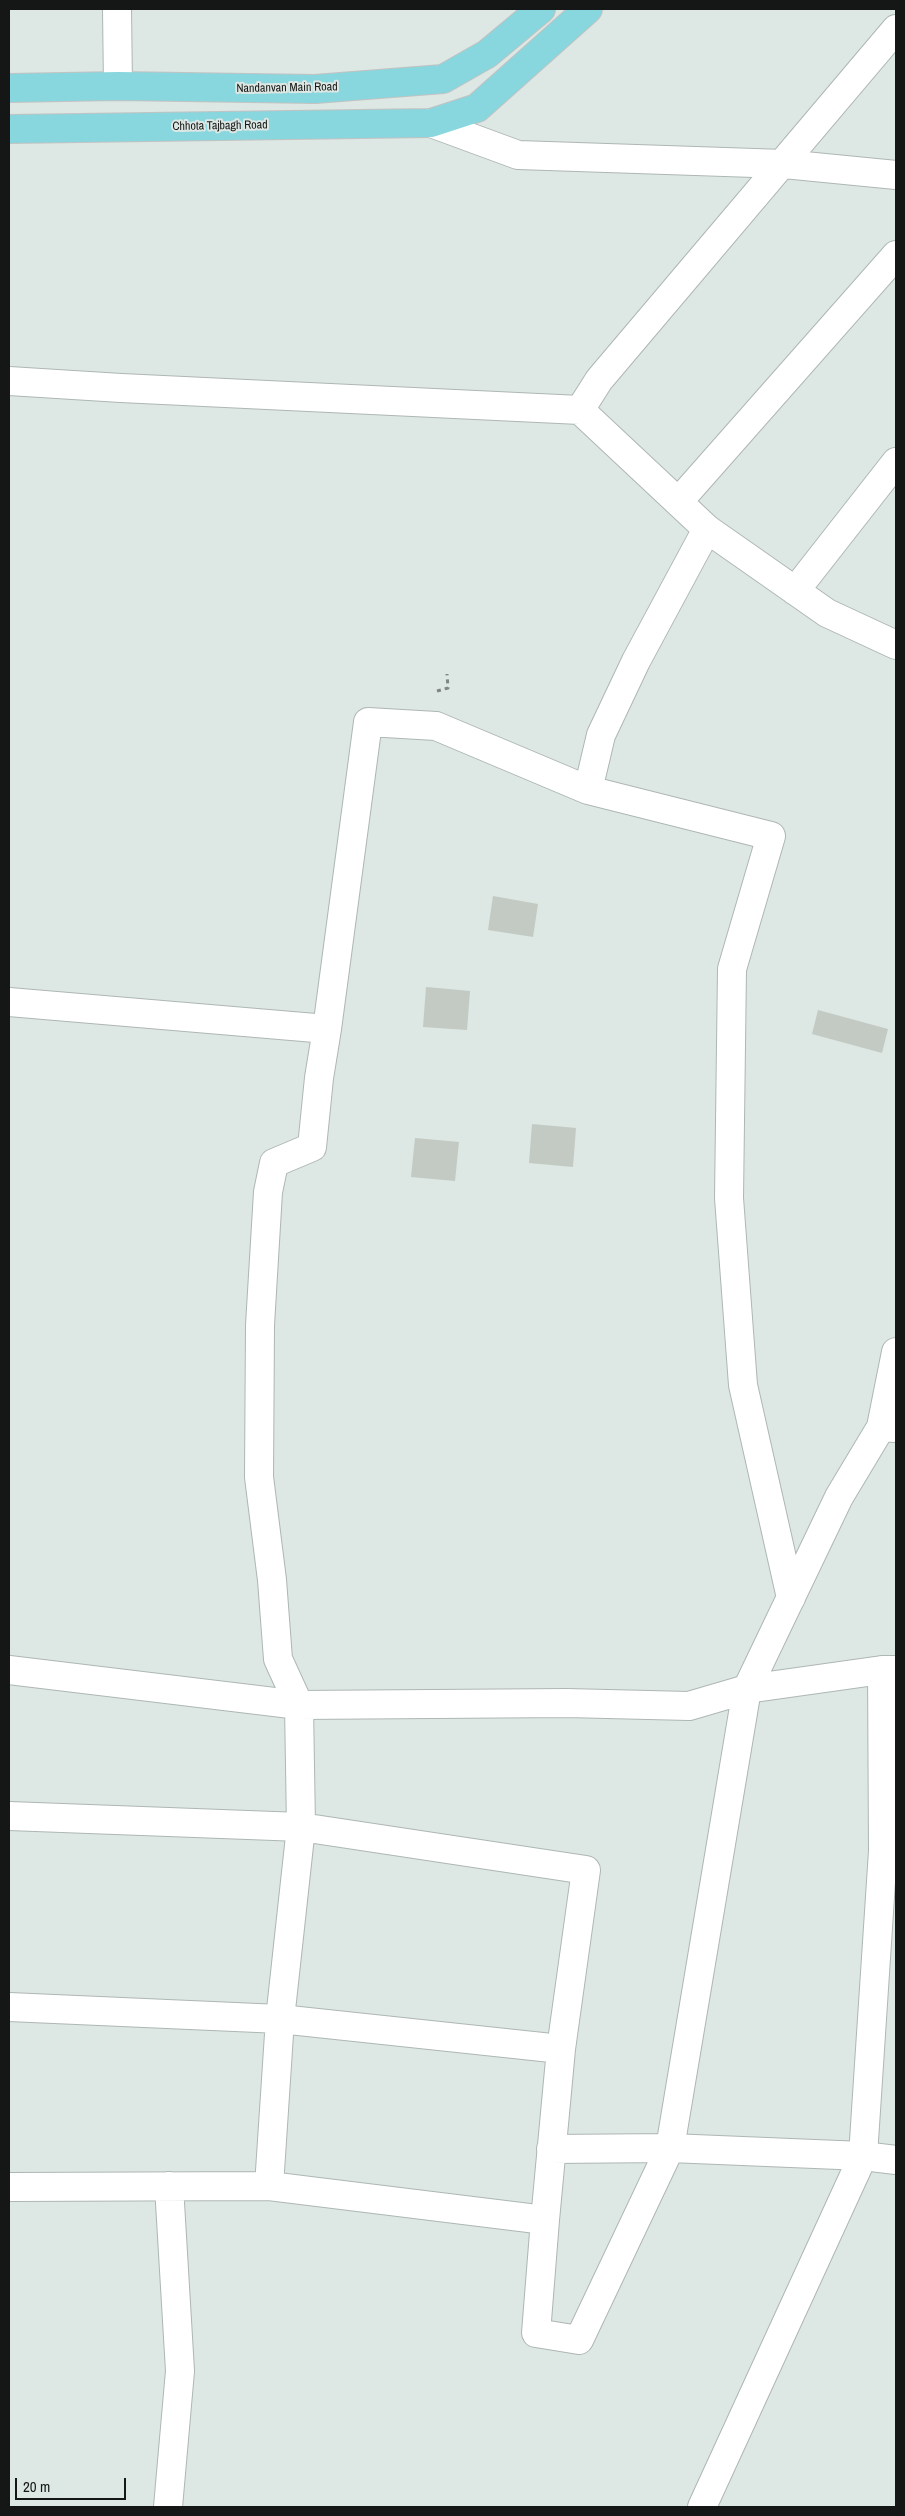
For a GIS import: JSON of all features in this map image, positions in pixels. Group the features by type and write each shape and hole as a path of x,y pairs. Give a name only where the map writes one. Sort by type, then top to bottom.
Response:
{"main road":[{"name":"Nandanvan Main Road","path":"9,88 118,86 315,89 443,79 486,54 541,9"},
{"name":"Chhota Tajbagh Road","path":"9,129 431,123 477,108 588,9"}],"street":[{"path":"117,9 118,86"},
{"path":"580,410 599,380 784,164 896,29"},
{"path":"431,123 518,155 784,164 896,175"},
{"path":"679,502 896,255"},
{"path":"9,380 121,388 580,410 707,528 827,613 896,645"},
{"path":"795,591 896,462"},
{"path":"588,790 601,735 636,661 707,528"},
{"path":"270,2186 280,2019 301,1827 299,1705 278,1658 272,1580 258,1477 260,1325 268,1192 274,1163 312,1147 318,1078 327,1029 368,722 436,726 588,790 771,836 732,969 729,1198 743,1385 791,1598"},
{"path":"9,1002 327,1029"},
{"path":"9,1816 301,1827 586,1870 561,2049 536,2333 579,2340 670,2148 747,1689 839,1497 889,1428 896,1352"},
{"path":"9,1670 299,1705 567,1703 688,1706 747,1689 889,1670 883,1851 863,2156 702,2507"},
{"path":"9,2007 280,2019 561,2049"},
{"path":"551,2149 670,2148 863,2156 896,2160"},
{"path":"168,2507 180,2371 169,2186"},
{"path":"9,2187 270,2186 545,2220"}],"building":[{"path":"493,896 538,904 533,937 488,930"},
{"path":"426,987 470,991 467,1030 423,1027"},
{"path":"818,1010 888,1029 882,1053 812,1034"},
{"path":"532,1124 576,1128 573,1167 529,1163"},
{"path":"415,1138 459,1142 455,1181 411,1177"}]}
